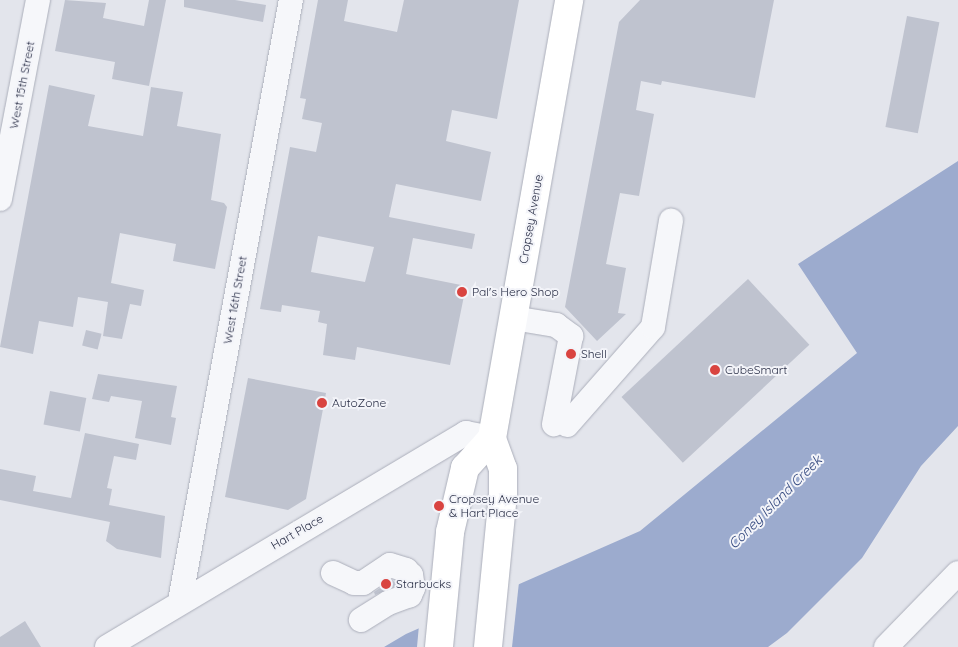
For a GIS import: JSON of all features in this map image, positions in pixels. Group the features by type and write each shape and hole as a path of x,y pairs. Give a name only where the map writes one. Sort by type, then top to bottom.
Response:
{"main road":[{"name":"Cropsey Avenue","path":"488,647 503,469 492,438 569,0"},
{"path":"439,647 450,532 466,468 492,438"}],"street":[{"name":"West 15th Street","path":"0,199 38,0"},
{"name":"West 16th Street","path":"180,601 291,0"},
{"path":"513,318 556,325 571,336 561,424 653,327 671,222"},
{"name":"Hart Place","path":"107,647 180,601 466,433 492,438"},
{"path":"334,573 354,583 363,583 390,565 406,570 411,575 413,588 410,595 388,603 361,620"},
{"path":"886,647 958,573"}],"water":[{"name":"Coney Island Creek","path":"958,161 958,426 921,466 862,558 787,633 768,647 384,647 406,634 640,531 857,353 798,264"}],"pier":[{"path":"519,582 512,647 417,647 419,625"}],"building":[{"path":"65,0 106,3 103,18 144,26 149,0 166,0 149,86 112,79 115,62 55,51"},
{"path":"184,0 235,0 266,5 263,22 184,7"},
{"path":"318,0 348,0 344,21 397,32 404,0 519,0 497,119 452,110 446,141 491,152 481,201 396,184 389,217 475,234 472,249 413,238 406,274 466,286 450,365 357,347 355,360 323,355 327,324 318,322 320,311 282,305 281,312 260,309 290,147 316,152 322,123 302,119 306,99 300,98","holes":["318,236 374,247 365,282 311,272"]},
{"path":"640,0 774,0 755,98 662,81 661,85 641,81 636,110 654,114 639,196 620,193 606,264 626,268 618,313 626,314 597,341 565,307 619,22"},
{"path":"907,16 939,22 918,133 885,127"},
{"path":"49,85 95,95 88,126 143,136 151,87 183,92 177,126 221,134 211,200 224,203 227,207 215,269 173,261 176,244 120,233 111,283 144,290 141,306 130,304 122,339 103,336 108,302 78,297 73,327 39,321 33,354 0,347"},
{"name":"CubeSmart","path":"748,279 809,345 683,463 621,397"},
{"path":"86,330 102,334 98,349 82,346"},
{"path":"98,374 177,386 171,417 176,418 171,445 135,438 142,401 111,396 109,402 92,399"},
{"path":"248,378 326,393 306,499 288,510 225,497"},
{"path":"50,391 86,398 80,431 44,424"},
{"path":"85,433 139,444 136,460 114,456 107,488 112,489 109,505 165,516 161,558 117,549 106,541 110,522 0,500 0,469 36,476 33,491 71,498"},
{"path":"392,580 399,585 375,595 374,592"},
{"path":"25,621 41,647 0,647 0,637"}],"place":[{"name":"Pal's Hero Shop","path":"462,292"},
{"name":"Shell","path":"571,354"},
{"name":"CubeSmart","path":"715,370"},
{"name":"AutoZone","path":"322,403"},
{"name":"Cropsey Avenue & Hart Place","path":"439,506"},
{"name":"Starbucks","path":"386,584"}]}
